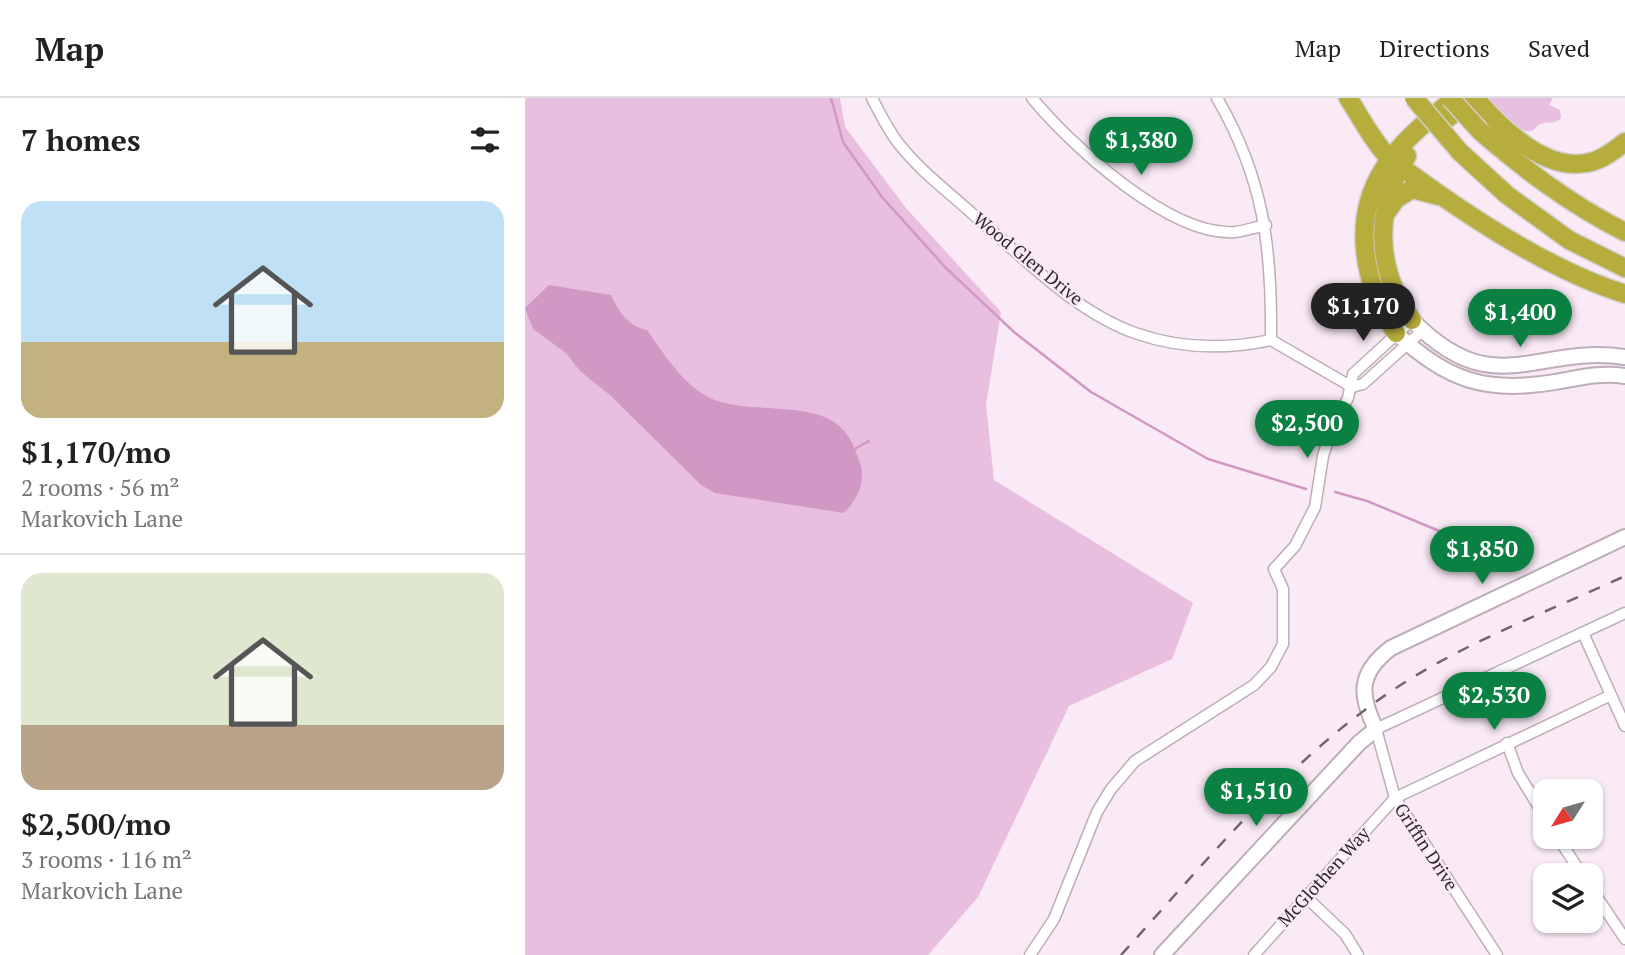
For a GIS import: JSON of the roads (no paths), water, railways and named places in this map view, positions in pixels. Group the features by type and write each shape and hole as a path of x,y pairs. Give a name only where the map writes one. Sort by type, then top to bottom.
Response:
{"highway":[{"path":"1348,98 1396,162 1460,206 1569,273 1625,295"},
{"path":"1413,98 1459,152 1507,195 1569,240 1625,268"},
{"path":"1450,98 1487,125 1560,162 1584,164 1599,160 1625,142"},
{"path":"1402,338 1371,287 1364,249 1366,215 1376,185 1455,98"},
{"path":"1417,326 1390,284 1383,250 1385,202 1396,162 1474,98 1487,125 1528,173 1590,215 1625,232"},
{"path":"1384,219 1396,199 1412,189 1427,191 1460,206"}],"street":[{"name":"Wood Glen Drive","path":"872,98 883,121 916,164 1049,281 1095,312 1132,332 1167,343 1200,347 1241,346 1271,340"},
{"path":"1032,98 1079,146 1140,195 1183,221 1234,232 1266,225"},
{"path":"1217,98 1243,148 1258,188 1266,225 1271,340 1352,387 1363,384 1402,338 1417,326"},
{"path":"1030,955 1054,919 1097,812 1111,789 1135,761 1254,685 1271,667 1283,644 1283,589 1274,569 1295,546 1315,507 1329,437 1352,387 1353,374 1417,326"},
{"path":"1417,326 1463,359 1483,365 1527,366 1590,355 1625,357"},
{"path":"1402,338 1442,370 1461,379 1492,386 1515,387 1604,374 1625,376"},
{"path":"1376,729 1367,710 1363,692 1364,678 1377,659 1391,648 1625,537"},
{"path":"1162,955 1359,743 1376,729 1625,613"},
{"path":"1583,633 1609,696 1625,726"},
{"path":"1395,798 1609,696"},
{"name":"Griffin Drive","path":"1376,729 1395,798 1497,955"},
{"path":"1507,743 1518,772 1533,797"},
{"name":"McGlothen Way","path":"1254,955 1395,798"},
{"path":"1306,897 1345,934 1358,955"},
{"path":"1603,906 1625,939"}],"waterway":[{"path":"831,98 843,142 882,197 945,267 1014,332 1091,392 1208,459 1306,489"},
{"path":"853,450 869,441"},
{"path":"1335,492 1367,501 1449,535"}],"railway":[{"path":"1121,955 1246,817 1349,722 1387,694 1444,660 1503,630 1625,576"}]}
